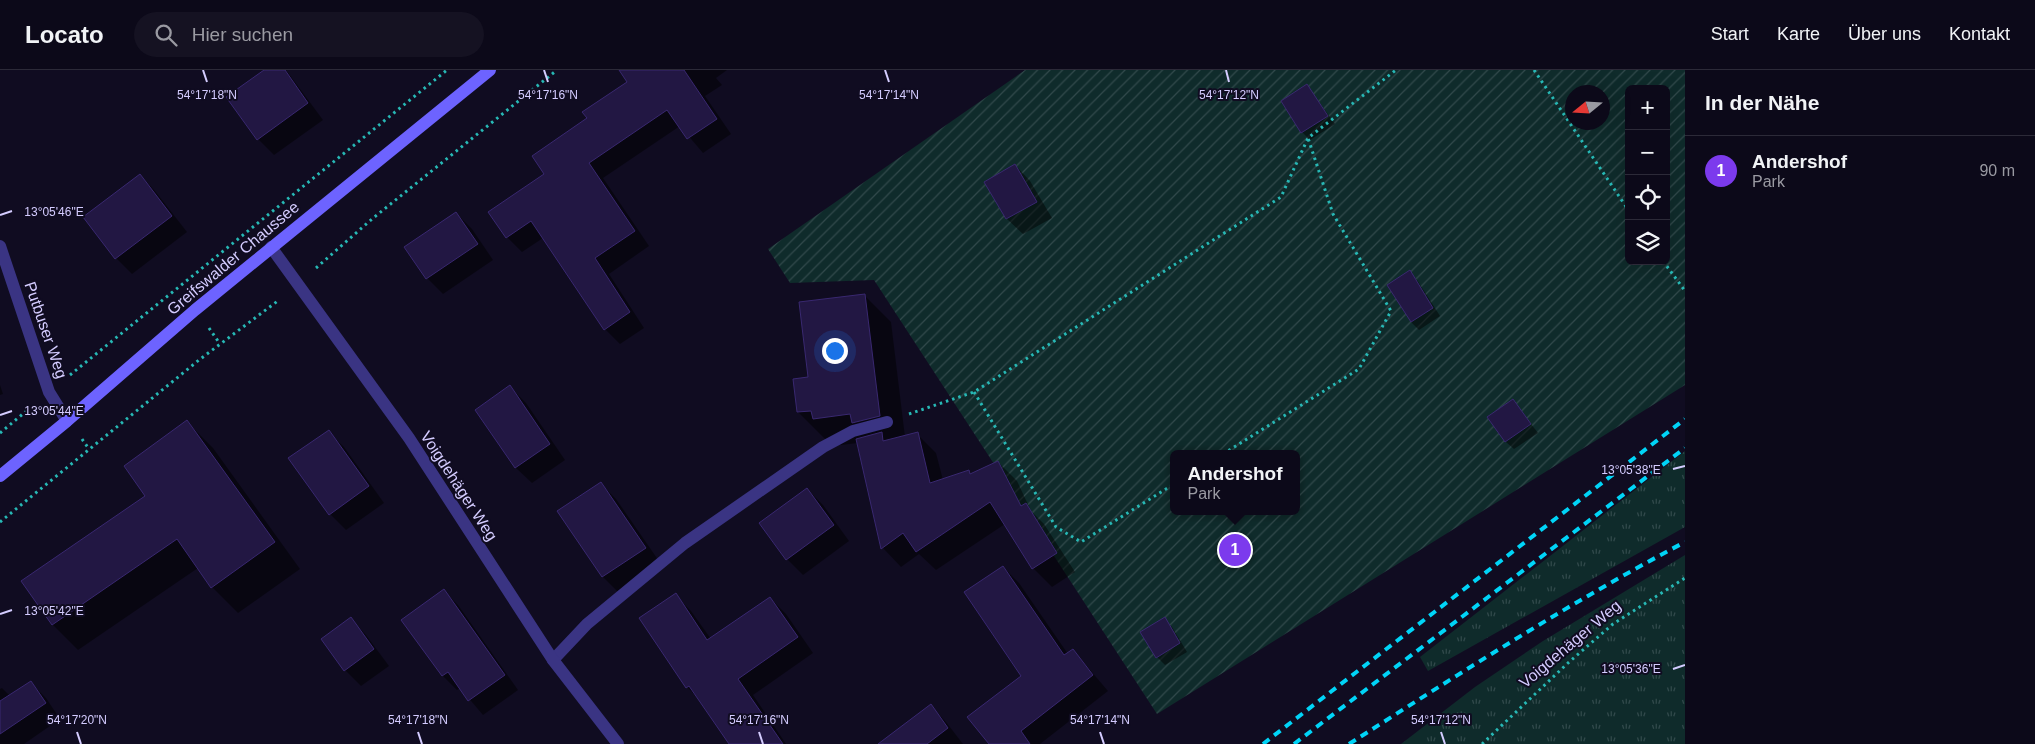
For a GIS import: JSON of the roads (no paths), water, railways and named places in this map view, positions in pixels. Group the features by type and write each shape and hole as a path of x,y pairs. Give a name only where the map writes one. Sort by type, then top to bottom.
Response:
{"main road":[{"name":"Greifswalder Chaussee","path":"0,476 271,247 490,70"}],"street":[{"name":"Putbuser Weg","path":"0,246 49,392 67,421"},
{"name":"Voigdehäger Weg","path":"271,247 409,438 553,660 618,744"},
{"path":"553,660 587,624 684,543 823,446 854,431 887,422"}],"railway":[{"path":"1263,744 1685,419"},
{"path":"1294,744 1685,448"},
{"path":"1349,744 1557,614 1685,542"}],"place":[{"name":"Andershof","path":"1235,550"}]}
